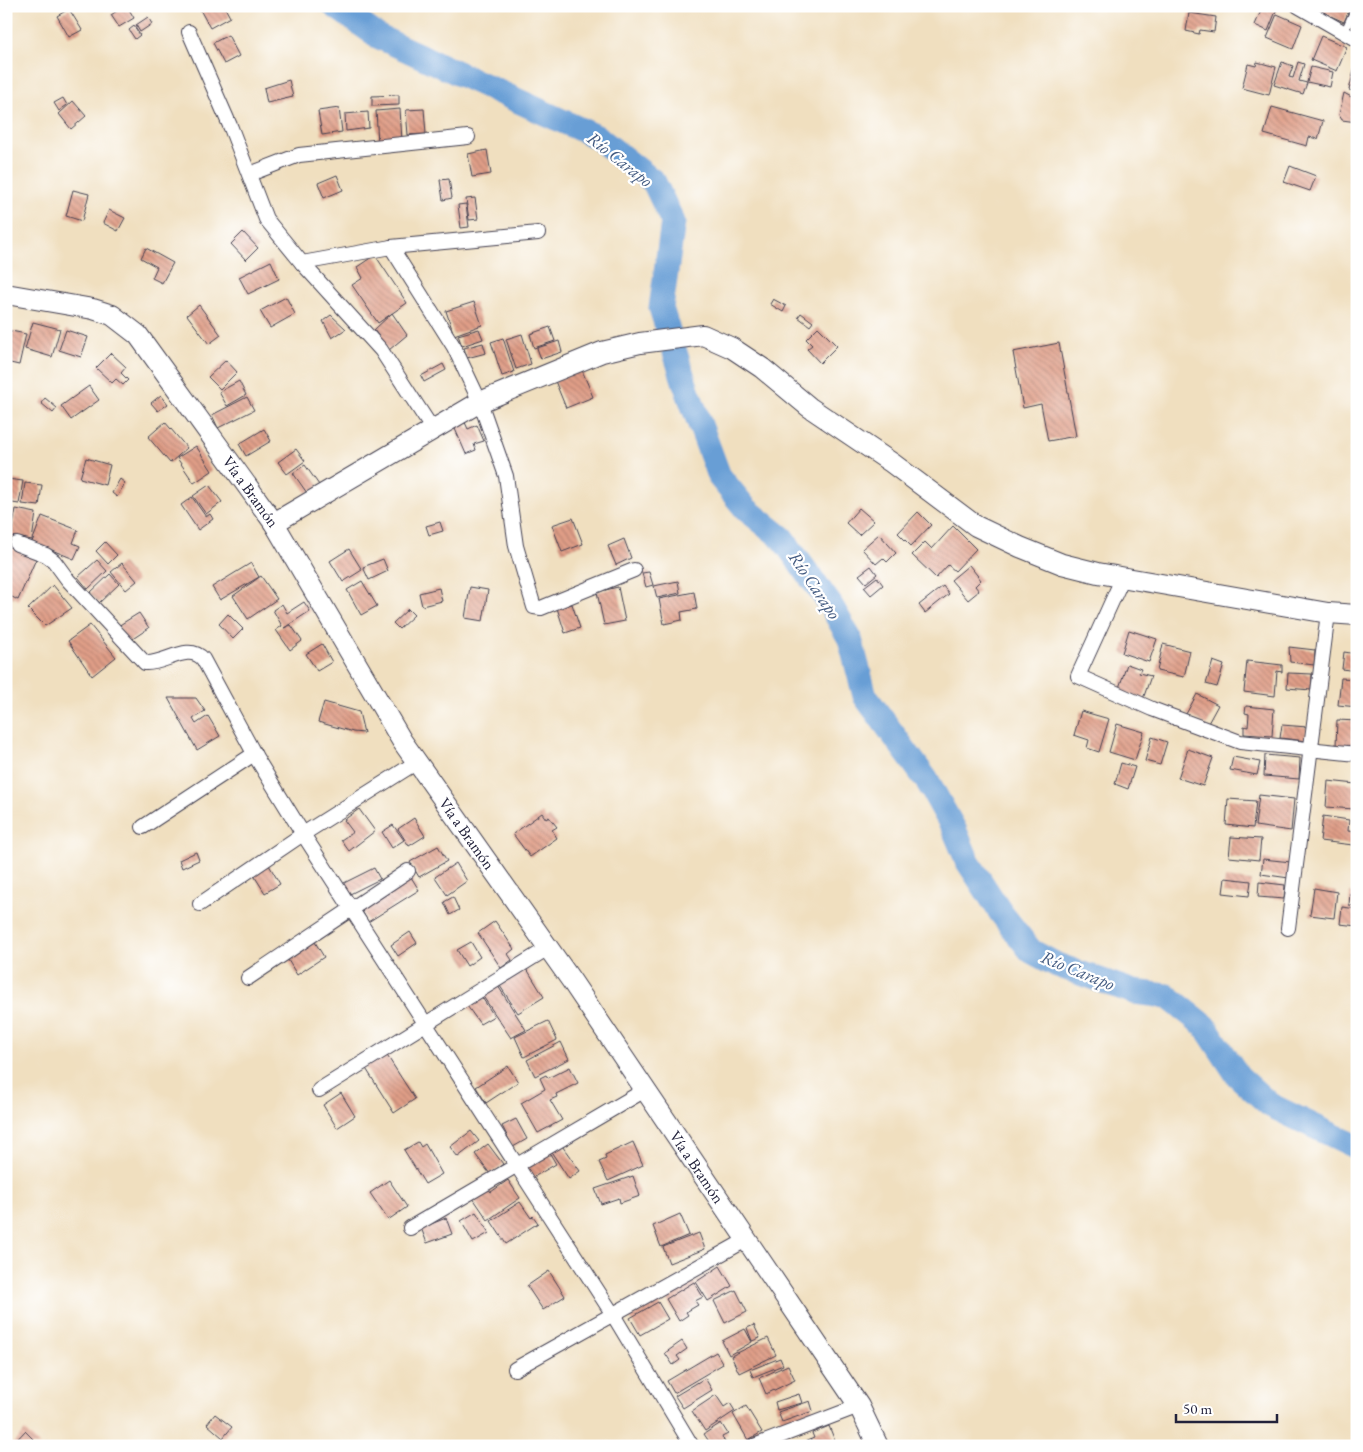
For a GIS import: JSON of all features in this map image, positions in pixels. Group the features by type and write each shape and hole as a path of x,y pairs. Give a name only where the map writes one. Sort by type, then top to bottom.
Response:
{"street":[{"path":"1298,6 1357,40"},
{"path":"189,32 250,174 266,219 302,263 381,350 433,430"},
{"path":"250,174 299,155 468,137"},
{"path":"302,263 391,247 538,233"},
{"path":"391,247 454,347 480,402 506,476 516,546 534,607 541,608 634,570"},
{"name":"Vía a Bramón","path":"6,294 93,309 112,315 138,335 274,523 402,740 548,948 859,1406 878,1446"},
{"path":"274,523 480,402 602,352 640,342 703,335 732,348 762,368 809,407 892,463 976,526 1020,547 1062,564 1123,577 1328,613 1357,615"},
{"path":"17,544 46,555 54,561 68,580 144,663 154,664 189,652 200,655 254,754 303,834 612,1313 692,1446"},
{"path":"1123,577 1078,676 1152,709 1240,742 1357,754"},
{"path":"1288,928 1328,613"},
{"path":"143,827 254,754"},
{"path":"200,904 303,834 417,762"},
{"path":"248,978 408,871"},
{"path":"319,1090 548,948"},
{"path":"410,1228 645,1090"},
{"path":"515,1369 612,1313 746,1240"},
{"path":"754,1446 859,1406"}],"lane":[{"path":"1344,33 1356,6"}],"building":[{"path":"127,6 134,18 119,27 111,15"},
{"path":"198,6 224,6 230,17 210,28"},
{"path":"1263,6 1278,6 1268,31 1255,25"},
{"path":"1316,6 1351,6 1344,22 1315,9"},
{"path":"69,9 82,30 69,37 57,16"},
{"path":"1189,13 1216,17 1214,32 1200,30 1199,34 1186,31"},
{"path":"1277,14 1302,25 1293,49 1267,38"},
{"path":"148,17 152,24 140,32 136,25"},
{"path":"134,26 140,35 135,39 129,30"},
{"path":"228,35 239,56 224,64 213,43"},
{"path":"1321,36 1347,47 1337,71 1311,60"},
{"path":"1257,62 1276,67 1269,95 1242,88 1248,64 1256,66"},
{"path":"1282,62 1293,66 1289,77 1293,78 1298,62 1304,64 1299,81 1307,83 1303,94 1274,85"},
{"path":"1357,63 1357,92 1349,90"},
{"path":"1311,67 1333,72 1330,87 1307,82"},
{"path":"289,80 293,97 267,103 264,88"},
{"path":"1344,93 1357,100 1357,122 1342,120 1339,115"},
{"path":"399,95 399,105 372,106 372,96"},
{"path":"63,98 67,105 59,111 54,103"},
{"path":"73,101 86,116 71,129 59,114"},
{"path":"1272,107 1323,121 1318,139 1309,137 1307,146 1264,134"},
{"path":"339,108 342,132 322,135 318,111"},
{"path":"400,109 402,141 378,143 376,111"},
{"path":"424,109 426,134 408,135 406,110"},
{"path":"368,112 369,128 346,131 345,114"},
{"path":"487,150 491,174 472,177 468,154"},
{"path":"1290,166 1316,176 1310,191 1284,182"},
{"path":"337,175 343,190 324,198 318,183"},
{"path":"449,179 452,198 443,200 440,180"},
{"path":"73,190 89,194 82,221 66,216"},
{"path":"475,198 478,219 469,220 466,199"},
{"path":"466,204 469,227 461,228 458,205"},
{"path":"109,210 125,218 118,231 103,223"},
{"path":"243,232 258,248 246,260 231,244"},
{"path":"146,248 173,263 162,283 152,278 157,267 141,258"},
{"path":"375,255 407,303 378,323 352,285 363,278 357,267"},
{"path":"271,261 279,279 248,294 239,277"},
{"path":"286,297 295,314 270,328 260,311"},
{"path":"773,299 786,306 783,312 770,304"},
{"path":"474,302 482,325 454,335 446,311"},
{"path":"199,305 221,335 209,344 187,315"},
{"path":"392,313 407,335 389,350 374,330"},
{"path":"801,313 813,322 810,326 798,317"},
{"path":"331,315 346,329 332,338 323,321"},
{"path":"33,322 60,329 52,357 25,349"},
{"path":"550,327 555,341 534,348 530,334"},
{"path":"818,327 837,346 820,363 807,349 812,345 806,339"},
{"path":"479,329 483,339 462,346 458,335"},
{"path":"6,330 26,334 19,365 6,362"},
{"path":"66,330 88,337 81,357 59,350"},
{"path":"522,334 531,364 516,369 506,339"},
{"path":"503,338 514,372 502,376 491,342"},
{"path":"559,341 562,352 541,359 537,348"},
{"path":"483,343 486,353 467,358 464,348"},
{"path":"1059,343 1076,436 1048,441 1041,404 1023,408 1013,352"},
{"path":"111,353 126,367 121,373 128,380 123,385 116,379 112,383 96,368"},
{"path":"226,360 237,372 220,389 208,377"},
{"path":"443,364 446,370 424,382 421,376"},
{"path":"582,370 593,397 566,408 555,381"},
{"path":"239,381 246,395 227,406 219,392"},
{"path":"89,386 99,400 71,420 61,406"},
{"path":"161,395 168,404 158,411 151,403"},
{"path":"247,397 254,410 218,428 212,415"},
{"path":"45,398 57,408 53,413 41,403"},
{"path":"463,418 468,429 477,425 484,441 474,444 476,450 466,454 452,422"},
{"path":"165,422 187,448 170,463 148,437"},
{"path":"264,429 271,441 246,456 239,444"},
{"path":"196,446 212,471 194,483 177,458"},
{"path":"296,449 305,461 287,474 278,462"},
{"path":"86,458 110,465 105,485 80,478"},
{"path":"305,465 319,485 307,493 293,473"},
{"path":"7,479 23,481 19,504 6,502"},
{"path":"120,479 125,483 117,497 112,493"},
{"path":"25,483 42,485 39,506 22,504"},
{"path":"209,485 222,502 206,514 193,496"},
{"path":"192,497 206,517 210,514 213,519 198,530 181,505"},
{"path":"6,508 12,509 7,540 6,540"},
{"path":"859,508 874,521 859,535 846,523"},
{"path":"16,509 36,513 32,540 11,536"},
{"path":"918,512 931,525 911,546 898,533"},
{"path":"42,516 78,530 73,543 80,546 74,559 32,542"},
{"path":"573,518 583,544 562,552 552,525"},
{"path":"440,522 443,531 429,535 426,526"},
{"path":"953,526 976,549 955,571 948,565 936,578 912,555 925,542 932,549"},
{"path":"879,534 896,553 887,562 883,558 876,564 862,549"},
{"path":"624,539 631,558 616,565 608,546"},
{"path":"105,542 117,555 108,564 96,551"},
{"path":"7,546 36,559 18,600 6,594"},
{"path":"349,549 362,570 343,582 330,561"},
{"path":"383,559 388,571 369,580 363,567"},
{"path":"97,560 107,571 88,589 78,577"},
{"path":"122,563 137,581 126,590 111,572"},
{"path":"251,563 259,577 220,600 212,587"},
{"path":"969,565 981,580 975,586 979,591 968,600 951,580"},
{"path":"871,566 877,574 866,583 859,575"},
{"path":"649,572 653,585 646,587 642,573"},
{"path":"110,574 119,584 99,603 90,593"},
{"path":"261,576 277,599 248,619 233,596"},
{"path":"877,577 883,585 871,595 864,587"},
{"path":"362,581 377,606 361,615 347,590"},
{"path":"678,581 680,593 657,598 654,586"},
{"path":"53,585 72,608 45,626 28,609"},
{"path":"943,586 949,594 925,613 919,605"},
{"path":"470,587 488,590 483,621 465,618"},
{"path":"618,587 625,621 604,625 597,592"},
{"path":"439,588 442,601 422,606 419,593"},
{"path":"694,592 697,609 681,612 682,620 664,624 659,599"},
{"path":"304,602 310,611 284,628 291,625 302,641 290,650 276,630 282,626 273,610 282,604 287,613"},
{"path":"572,604 580,628 565,633 557,608"},
{"path":"408,609 414,615 399,629 393,623"},
{"path":"139,613 149,628 128,642 118,626"},
{"path":"228,614 243,629 233,639 219,624"},
{"path":"90,625 116,657 92,676 68,641"},
{"path":"1129,630 1157,639 1149,662 1122,653"},
{"path":"322,644 332,662 317,671 306,654"},
{"path":"1163,644 1190,651 1184,677 1157,671"},
{"path":"1289,647 1315,650 1314,665 1290,662"},
{"path":"1344,652 1357,654 1357,671 1342,669"},
{"path":"1213,661 1224,665 1217,687 1206,684"},
{"path":"1247,661 1282,665 1282,672 1277,671 1275,696 1244,692"},
{"path":"1127,664 1141,669 1139,673 1151,676 1143,699 1118,691"},
{"path":"1288,673 1312,674 1311,690 1287,688"},
{"path":"1341,678 1357,679 1357,707 1338,705"},
{"path":"1197,694 1218,705 1207,725 1186,714"},
{"path":"168,698 196,698 205,711 193,719 196,724 208,716 220,736 197,750"},
{"path":"324,702 359,712 364,733 353,732 318,722"},
{"path":"1246,706 1274,709 1272,736 1244,734 1244,726 1248,727 1249,714 1245,713"},
{"path":"1081,711 1109,719 1099,752 1087,748 1089,740 1074,735"},
{"path":"1337,720 1357,721 1357,746 1336,746"},
{"path":"1117,724 1144,732 1135,760 1109,752"},
{"path":"1282,725 1307,727 1306,741 1280,738"},
{"path":"1152,737 1167,742 1160,765 1145,761"},
{"path":"1188,749 1213,758 1203,786 1178,778"},
{"path":"1265,755 1300,758 1299,779 1264,776"},
{"path":"1233,757 1260,762 1257,775 1230,770"},
{"path":"1121,763 1135,767 1128,789 1115,784"},
{"path":"1328,781 1356,784 1354,809 1326,807"},
{"path":"1259,795 1294,799 1291,831 1255,826"},
{"path":"1228,799 1256,801 1253,828 1226,825"},
{"path":"359,809 375,831 349,851 341,840 353,832 344,820"},
{"path":"542,813 546,819 549,817 557,827 552,830 557,838 530,857 513,834"},
{"path":"1323,816 1349,820 1348,831 1355,832 1353,845 1320,841"},
{"path":"414,818 425,836 409,846 398,829"},
{"path":"393,825 404,840 392,848 382,832"},
{"path":"1231,837 1261,839 1259,860 1229,857"},
{"path":"438,846 447,861 419,877 410,862"},
{"path":"196,852 199,860 182,868 179,860"},
{"path":"1263,859 1291,862 1289,878 1261,874"},
{"path":"456,863 467,881 447,895 435,877"},
{"path":"269,865 280,884 265,893 253,874"},
{"path":"374,868 380,879 346,896 340,885"},
{"path":"411,877 419,890 368,922 361,909"},
{"path":"1225,878 1251,881 1249,896 1223,893"},
{"path":"1259,882 1285,885 1284,899 1258,897"},
{"path":"1314,888 1337,892 1334,918 1310,915"},
{"path":"1350,893 1357,894 1357,906 1349,905"},
{"path":"453,897 459,910 450,915 444,902"},
{"path":"1342,907 1357,909 1357,926 1340,924"},
{"path":"495,921 514,949 508,954 512,960 501,968 478,933"},
{"path":"410,932 417,943 398,956 391,945"},
{"path":"315,942 324,957 297,975 288,960"},
{"path":"471,942 480,957 467,966 457,950"},
{"path":"527,969 544,997 518,1013 500,986"},
{"path":"498,986 526,1030 511,1038 482,995"},
{"path":"481,996 494,1016 480,1024 465,1003"},
{"path":"548,1021 557,1040 524,1057 515,1037"},
{"path":"561,1042 569,1059 535,1076 527,1060"},
{"path":"386,1054 415,1099 394,1113 365,1067"},
{"path":"508,1066 518,1082 486,1103 476,1087"},
{"path":"570,1067 578,1083 556,1094 557,1097 550,1100 562,1120 538,1133 521,1103 545,1089 540,1078 546,1075 548,1078"},
{"path":"341,1093 355,1116 337,1128 323,1105"},
{"path":"516,1119 527,1139 513,1147 502,1126"},
{"path":"471,1131 479,1141 458,1157 450,1147"},
{"path":"418,1142 421,1147 425,1144 442,1174 425,1184 404,1150"},
{"path":"633,1142 643,1165 608,1181 599,1162 606,1159 605,1155"},
{"path":"560,1143 580,1171 569,1179 550,1150"},
{"path":"488,1144 503,1164 490,1174 475,1154"},
{"path":"549,1152 556,1164 532,1178 525,1166"},
{"path":"633,1176 640,1196 620,1203 619,1198 601,1204 595,1189"},
{"path":"389,1180 407,1207 388,1220 370,1193"},
{"path":"508,1180 520,1198 488,1220 473,1198 488,1188 491,1192"},
{"path":"520,1202 531,1218 533,1216 538,1223 506,1244 491,1221"},
{"path":"476,1212 489,1233 473,1242 461,1221"},
{"path":"680,1214 689,1235 661,1247 653,1226"},
{"path":"446,1218 452,1234 427,1243 421,1228"},
{"path":"699,1233 705,1249 669,1263 663,1247"},
{"path":"720,1266 732,1286 708,1301 696,1282"},
{"path":"549,1271 565,1296 543,1310 527,1286"},
{"path":"694,1282 703,1297 695,1301 698,1305 686,1312 688,1315 679,1321 666,1299"},
{"path":"736,1290 747,1312 725,1323 714,1301"},
{"path":"658,1302 668,1319 640,1335 630,1318"},
{"path":"754,1325 760,1338 752,1341 747,1328"},
{"path":"745,1329 752,1342 729,1355 722,1341"},
{"path":"768,1338 776,1355 739,1373 731,1356"},
{"path":"682,1341 687,1349 677,1356 680,1360 673,1365 665,1353"},
{"path":"716,1352 723,1364 674,1393 667,1381"},
{"path":"780,1358 783,1365 753,1377 750,1370"},
{"path":"788,1365 795,1380 766,1394 759,1378"},
{"path":"705,1378 712,1390 683,1408 675,1396"},
{"path":"799,1394 802,1403 777,1410 775,1402"},
{"path":"716,1395 724,1407 730,1403 735,1411 705,1431 692,1411"},
{"path":"810,1401 813,1411 782,1422 778,1412"},
{"path":"746,1406 762,1432 748,1440 733,1414"},
{"path":"215,1414 232,1427 223,1438 207,1424"},
{"path":"721,1423 728,1434 722,1437 726,1444 712,1446 704,1434"},
{"path":"829,1426 837,1446 805,1446 804,1442 814,1438 812,1433"},
{"path":"25,1431 40,1446 11,1446"}],"waterway":[{"name":"Río Carapo","path":"335,6 379,37 597,137 654,182 673,222 661,308 685,384 719,476 746,509 782,538 830,604 850,639 865,696 928,782 954,829 968,862 1001,913 1031,951 1057,965 1134,992 1167,996 1205,1026 1238,1076 1270,1105 1357,1147"}]}
